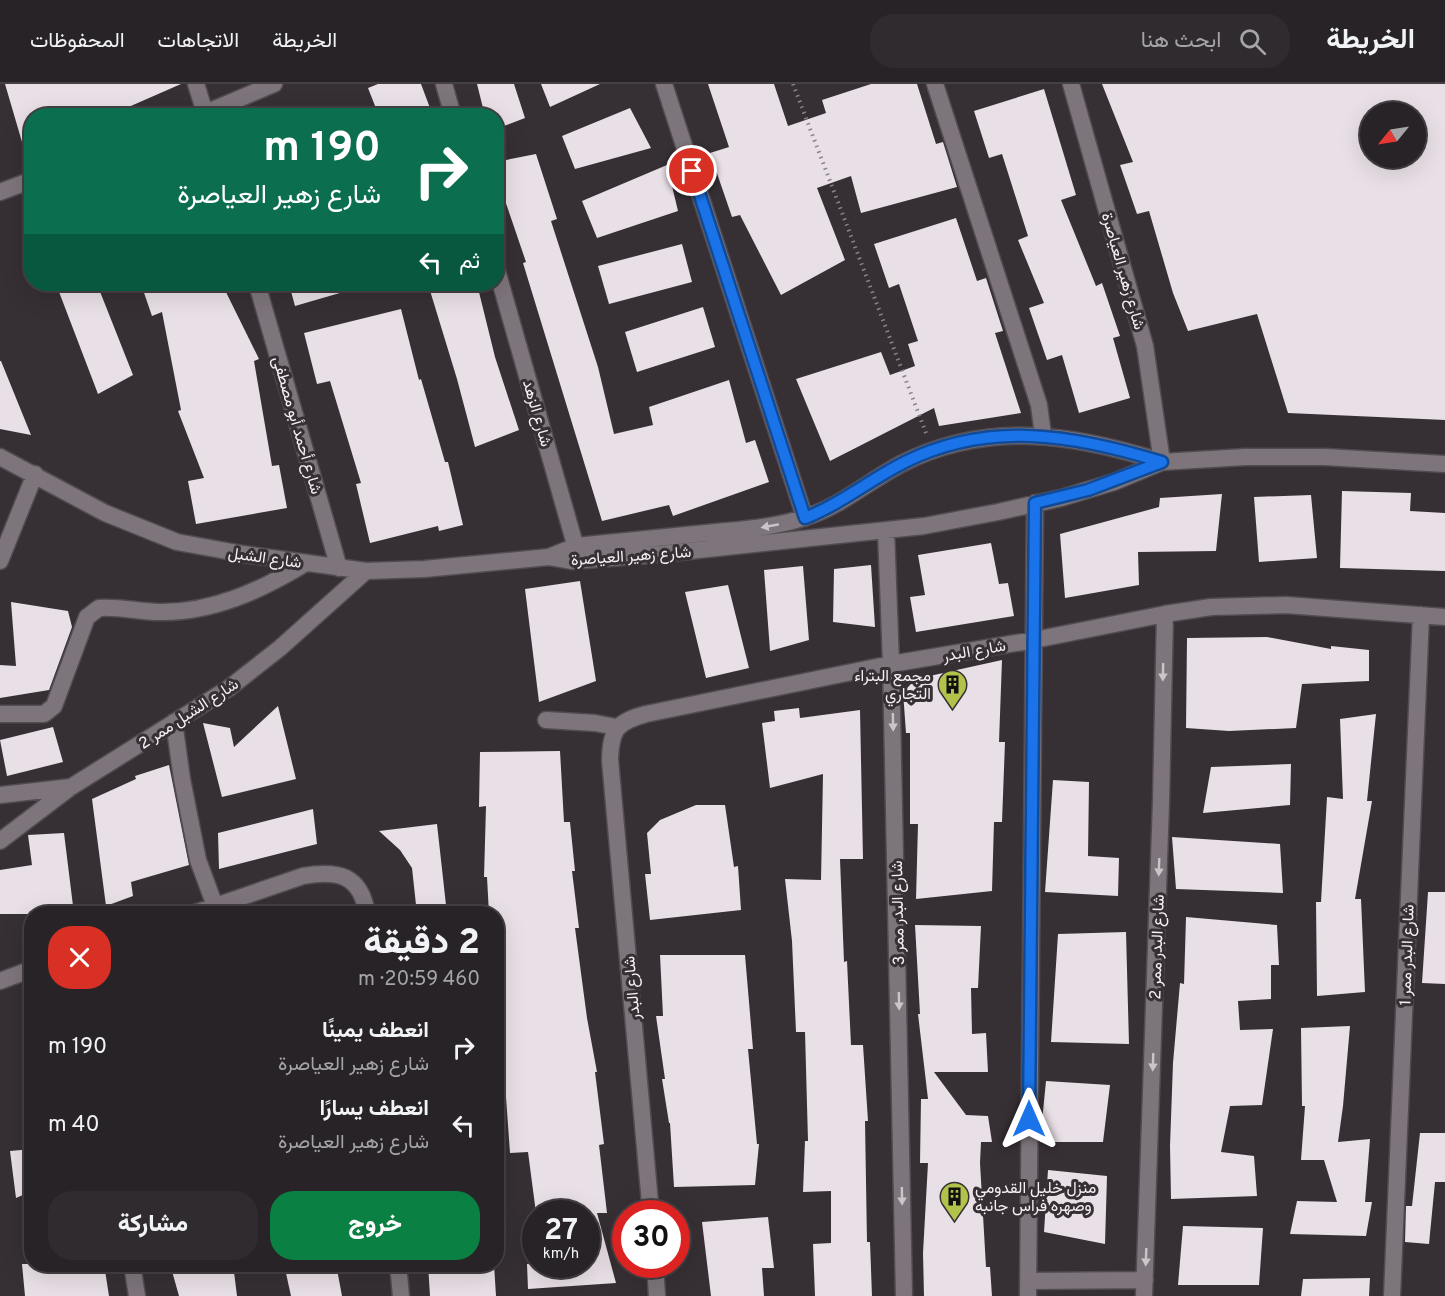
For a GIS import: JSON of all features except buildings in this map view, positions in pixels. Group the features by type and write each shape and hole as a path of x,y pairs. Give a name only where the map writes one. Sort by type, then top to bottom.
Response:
{"street":[{"path":"196,84 201,108"},
{"path":"219,108 274,84"},
{"path":"444,84 451,108"},
{"path":"664,84 805,518"},
{"path":"935,84 1039,405 1043,435"},
{"name":"شارع زهير العياصرة","path":"1071,84 1145,346 1162,462"},
{"path":"0,192 24,183"},
{"name":"شارع أحمد أبو مصطفى","path":"259,291 339,568"},
{"name":"شارع الزهد","path":"503,291 577,553"},
{"name":"شارع زهير العياصرة","path":"730,539 805,518 842,500 883,474 933,450 988,437 1043,435 1104,445 1162,462"},
{"name":"شارع الشبل","path":"0,457 105,513 177,542 366,571 549,556"},
{"name":"شارع زهير العياصرة","path":"549,556 730,539 886,530 961,520 1088,490 1162,462 1245,457 1325,457 1445,464"},
{"path":"0,561 35,474"},
{"name":"شارع البدر ممر 2","path":"1035,503 1028,1288 1145,1288 1161,814 1165,614"},
{"name":"شارع البدر ممر 3","path":"886,530 891,664 904,1296"},
{"path":"0,714 44,714 54,706 87,617 99,608 159,612 197,608 254,591 306,563"},
{"name":"شارع الشبل ممر 2","path":"0,841 71,787 229,688 258,667 366,571"},
{"name":"شارع البدر","path":"650,1200 610,760 611,742 616,728 630,719 646,714 891,664 1211,607 1286,605 1445,617"},
{"name":"شارع البدر ممر 1","path":"1392,1296 1421,615"},
{"path":"546,720 595,723 616,728"},
{"path":"174,722 182,779 198,860 215,906 303,876 319,873 337,873 351,880 360,890 365,906"},
{"path":"0,795 71,787"},
{"path":"0,981 24,972"},
{"path":"133,1272 137,1296"},
{"path":"399,1272 401,1296"},
{"path":"656,1278 657,1296"}],"path":[{"path":"793,84 933,450"}],"place":[{"name":"مجمع البتراء التجاري","path":"952,710"},
{"name":"منزل خليل القدومي وصهره فراس جانبه","path":"954,1222"}],"route":[{"path":"692,171 805,518 825,510 907,461 960,442 988,437 1043,435 1074,439 1162,462 1114,482 1061,498 1035,503 1029,1119"}]}
